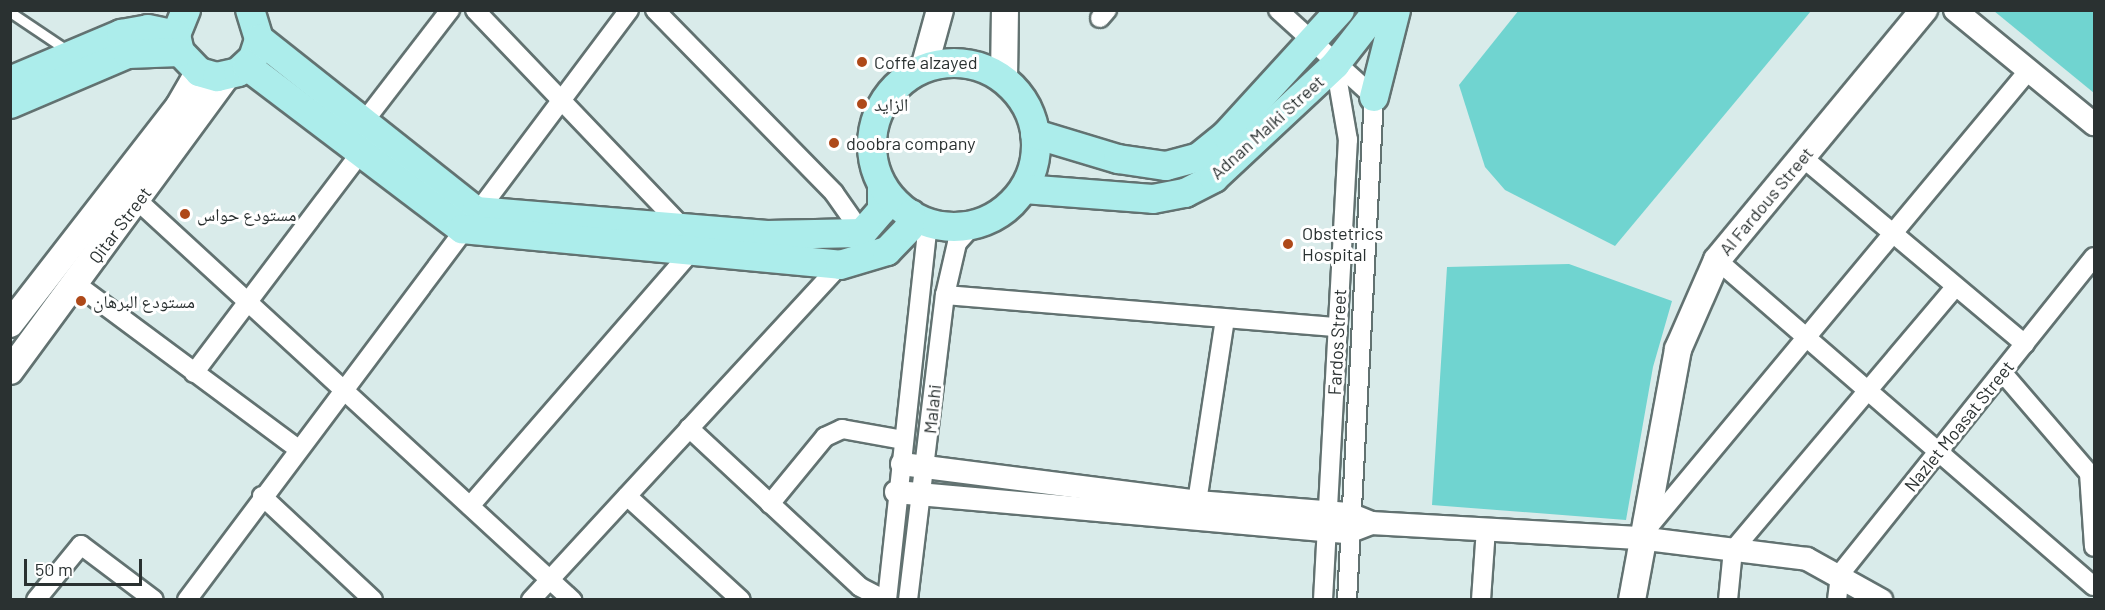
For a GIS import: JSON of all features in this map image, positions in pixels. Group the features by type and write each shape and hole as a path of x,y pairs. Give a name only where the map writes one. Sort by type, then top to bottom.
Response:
{"main road":[{"path":"150,10 185,42"},
{"path":"250,10 259,39 363,123 469,220"},
{"path":"924,68 940,10"},
{"path":"1004,80 1005,10"},
{"name":"Adnan Malki Street","path":"1035,134 1118,159 1166,166 1199,157 1313,41 1340,10"},
{"name":"Adnan Malki Street","path":"1024,189 1086,198 1153,199 1185,193 1214,178 1335,65 1378,10"},
{"path":"1374,97 1396,10"},
{"name":"Al Fardous Street","path":"1632,600 1639,538 1678,349 1717,260 1924,10"},
{"path":"10,81 73,55 148,29 185,42 237,71 469,220 766,246 840,265 887,251 919,219"},
{"path":"237,71 259,39"},
{"path":"10,104 128,54 185,42"},
{"name":"Qitar Street","path":"10,324 152,142 185,42"},
{"path":"766,246 862,233 882,210 882,188 873,151 877,116 904,79 924,68 966,63 1004,80 1019,95 1035,134 1036,153 1024,189 993,218 973,225 919,219 882,188"},
{"name":"Qitar Street","path":"10,371 237,71"}],"street":[{"path":"363,123 450,10"},
{"path":"470,506 688,239 475,10"},
{"path":"187,600 297,448 469,220 562,102 629,10"},
{"path":"654,10 834,193 862,233"},
{"path":"1278,10 1313,41 1335,65 1374,97"},
{"path":"1955,10 2094,124"},
{"name":"Fardos Street","path":"1335,65 1348,140 1338,327 1337,522 1347,600"},
{"path":"1639,538 2028,71"},
{"name":"Fardos Street","path":"1323,600 1337,522 1374,97"},
{"path":"194,373 361,152"},
{"path":"1802,157 1891,234 2025,344"},
{"path":"138,201 572,600"},
{"name":"Malahi","path":"887,600 896,492 902,464 919,219"},
{"name":"Malahi","path":"908,600 926,469 945,295 957,243 973,225"},
{"name":"Nazlet Moasat Street","path":"1840,574 2094,257"},
{"path":"1717,260 2094,586"},
{"path":"531,600 840,265"},
{"path":"76,284 297,448"},
{"path":"1728,600 1733,550 1870,391 1955,287"},
{"path":"945,295 1225,320 1338,327"},
{"path":"1197,502 1225,320"},
{"path":"2002,372 2089,473 2094,547"},
{"path":"689,428 770,504 855,593 887,600"},
{"path":"770,504 825,437 842,429 904,440"},
{"path":"902,464 1337,522"},
{"path":"896,492 922,497 1639,538 1807,559 1840,574 1881,600"},
{"path":"262,496 373,600"},
{"path":"627,496 741,600"},
{"path":"1481,600 1486,528"},
{"path":"36,600 81,545 154,600"},
{"path":"1837,600 1840,574"}],"lane":[{"path":"10,12 73,55"}],"shaded area":[{"path":"1519,10 1811,11 1615,246 1505,190 1485,167 1459,85"},
{"path":"1994,11 2094,11 2094,93"},
{"path":"1569,264 1672,301 1653,367 1626,520 1432,505 1447,267"}],"place":[{"name":"Coffe alzayed","path":"862,62"},
{"name":"الزايد","path":"862,104"},
{"name":"doobra company","path":"834,143"},
{"name":"مستودع حواس","path":"185,214"},
{"name":"Obstetrics Hospital","path":"1288,244"},
{"name":"مستودع البرهان","path":"81,301"}]}
